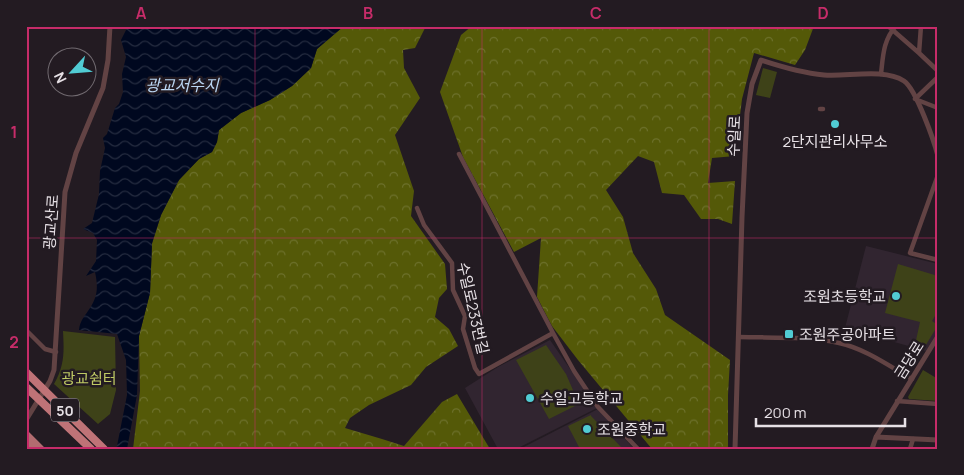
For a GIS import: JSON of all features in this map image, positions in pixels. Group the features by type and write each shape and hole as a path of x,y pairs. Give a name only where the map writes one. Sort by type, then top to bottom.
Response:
{"highway":[{"name":"50","path":"26,372 104,449"},
{"name":"50","path":"26,387 91,449"},
{"path":"26,434 41,449"},
{"path":"26,443 32,449"}],"street":[{"name":"광교산로","path":"26,420 54,370 65,192 76,153 104,88 110,26"},
{"path":"888,26 894,28 938,71"},
{"path":"919,53 922,26"},
{"path":"894,28 883,50 881,74 893,76 904,81 913,90 915,99 935,134 938,156"},
{"name":"수일로","path":"739,337 747,113 752,84 761,60 796,71 825,75 881,74"},
{"path":"915,99 938,77"},
{"path":"915,99 938,108"},
{"path":"459,154 574,371 598,407 638,449"},
{"path":"938,175 910,253 938,259"},
{"name":"수일로233번길","path":"417,208 418,215 424,225 452,263 454,290 465,316 463,329 475,368 479,374 553,333"},
{"path":"26,330 44,349 56,352"},
{"name":"금당로","path":"872,449 876,437 897,401 938,336"},
{"path":"735,449 739,337 816,340 840,344 870,355 912,380"},
{"path":"897,401 938,404"},
{"path":"876,437 938,440"},
{"path":"910,449 913,439"}],"shaded area":[{"name":"조원초등학교","path":"866,246 938,264 938,331 926,351 845,328"},
{"name":"수일고등학교","path":"550,340 597,408 516,449 498,449 465,388 498,367"},
{"name":"조원중학교","path":"598,409 634,449 520,449"}],"green space":[{"path":"344,26 426,26 415,48 403,50 404,68 420,98 395,135 414,191 411,216 445,264 447,289 439,298 435,317 449,329 458,346 426,367 411,385 369,405 350,418 345,428 404,446 442,402 457,394 490,449 133,449 140,391 139,336 150,293 152,244 161,215 179,180 199,159 212,152 217,142 219,130 241,113 270,100 292,86 311,68 317,49"},
{"path":"472,26 814,26 805,50 795,65 754,53 742,99 735,156 712,158 708,183 735,181 732,224 718,219 701,219 684,195 662,193 654,162 638,156 606,190 623,217 633,253 656,289 665,315 730,360 728,449 652,449 552,326 537,297 541,238 514,252 463,157 440,92 461,35"},
{"path":"763,68 777,72 770,98 756,95"},
{"path":"898,264 938,276 938,311 932,321 938,325 924,348 915,345 920,322 885,313"},
{"name":"광교쉼터","path":"63,331 115,337 116,390 110,414 98,424 54,384 62,364"},
{"path":"546,345 566,374 579,404 549,419 516,360"},
{"path":"923,370 938,379 938,401 909,399 908,397"},
{"path":"591,415 623,449 580,449 568,426"}],"water":[{"name":"광교저수지","path":"128,26 344,26 317,49 311,68 292,86 270,100 241,113 219,130 217,142 212,152 199,159 179,180 161,215 152,243 150,293 139,336 137,395 127,449 115,449 127,395 126,360 117,334 79,330 95,299 97,286 95,272 86,276 96,261 97,240 93,233 83,229 92,223 99,194 100,171 105,148 103,138 107,134 115,108 119,104 123,92 122,74 126,57 121,40"}],"place":[{"name":"2단지관리사무소","path":"835,124"},
{"name":"조원초등학교","path":"896,296"},
{"name":"조원주공아파트","path":"789,334"},
{"name":"수일고등학교","path":"530,398"},
{"name":"조원중학교","path":"587,429"}]}
